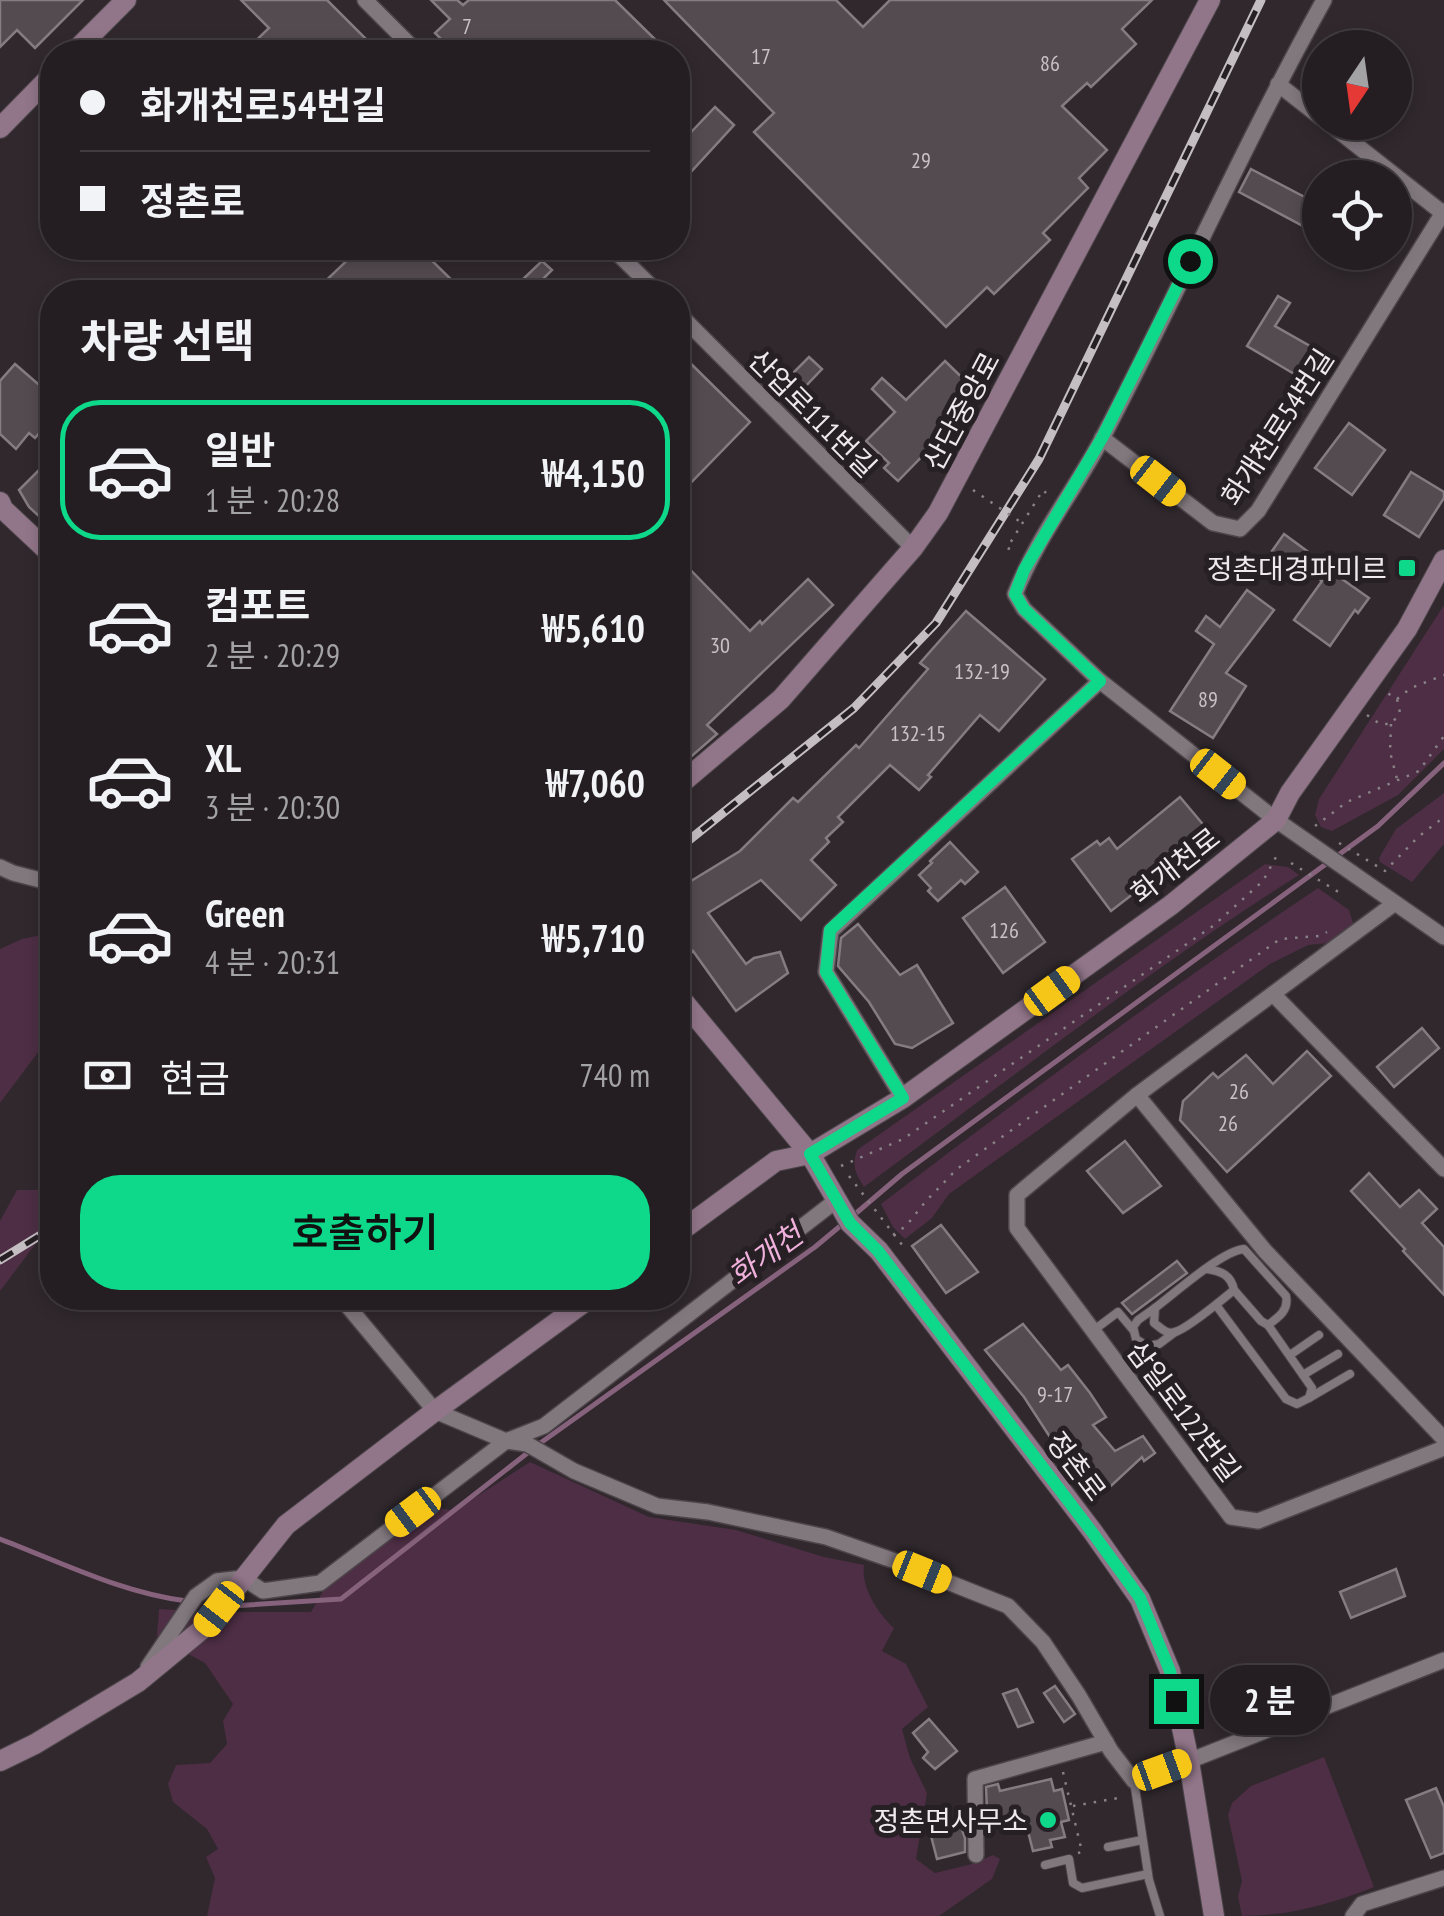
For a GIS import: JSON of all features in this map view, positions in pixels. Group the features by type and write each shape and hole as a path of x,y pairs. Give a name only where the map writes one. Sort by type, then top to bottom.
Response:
{"main road":[{"path":"86,40 126,0"},
{"name":"산단중앙로","path":"690,776 781,699 913,548 938,513 1210,0"},
{"path":"0,128 40,87"},
{"path":"0,502 40,543"},
{"name":"화개천로","path":"810,1154 903,1098 1283,824 1290,793 1407,629 1444,560"},
{"name":"정촌로","path":"690,1009 810,1154 843,1210 1140,1598 1170,1671 1214,1916"},
{"path":"690,1224 776,1161 810,1154"},
{"path":"0,1761 138,1682 206,1626 286,1525 574,1310"}],"street":[{"path":"364,0 405,40"},
{"path":"1324,0 1278,84 1102,438 1024,570 1015,594 1024,609 1100,681 1283,824 1444,936"},
{"path":"1278,84 1302,103"},
{"path":"1350,140 1444,213"},
{"name":"화개천로54번길","path":"1102,438 1213,524 1240,529 1258,511 1444,213"},
{"path":"624,260 645,280"},
{"name":"산업로111번길","path":"690,325 913,548"},
{"path":"903,1098 826,972 830,930 1100,681"},
{"path":"0,867 40,880"},
{"path":"1395,903 1138,1095 1265,1251 1444,1439"},
{"path":"1273,994 1444,1169"},
{"name":"삼일로122번길","path":"1138,1095 1017,1195 1017,1228 1231,1517 1258,1521 1444,1448"},
{"path":"138,1682 196,1596 218,1580 263,1591 320,1583 506,1441 544,1426 843,1210"},
{"path":"352,1310 435,1411 506,1441 526,1444 574,1471 657,1506 708,1512 826,1537 1008,1606 1043,1642 1135,1788"},
{"path":"1189,1760 1444,1660"},
{"path":"976,1855 975,1779 1106,1742"},
{"path":"1352,1916 1362,1904 1444,1878"}],"lane":[{"path":"1234,1290 1159,1344 1147,1346 1136,1338 1133,1326 1138,1320 1233,1250 1244,1249 1286,1296 1284,1313 1268,1324"},
{"path":"1225,1275 1226,1255"},
{"path":"1207,1269 1225,1275 1234,1290 1268,1324 1312,1388 1309,1398"},
{"path":"1216,1305 1286,1399 1297,1404 1350,1374"},
{"path":"1155,1308 1154,1322 1166,1332 1175,1332"},
{"path":"1093,1330 1118,1312 1134,1331"},
{"path":"1290,1356 1306,1338 1319,1335"},
{"path":"1318,1349 1338,1381"},
{"path":"1303,1375 1329,1365 1338,1354"},
{"path":"1160,1916 1148,1874 1135,1788 1189,1760"},
{"path":"1108,1847 1142,1840"},
{"path":"1046,1864 1069,1860 1072,1883 1082,1888 1148,1874"}],"path":[{"path":"973,490 1022,524"},
{"path":"1010,549 1007,548 1022,524 1046,492"},
{"path":"1396,699 1411,688 1444,675"},
{"path":"1382,690 1396,699 1400,713 1392,724 1390,752 1397,780"},
{"path":"1366,715 1380,724 1392,724"},
{"path":"1315,826 1347,802 1418,771 1444,736"},
{"path":"1336,841 1385,871 1418,837 1444,818"},
{"path":"825,1177 848,1162 903,1139 1213,926 1263,881 1276,857"},
{"path":"1290,863 1340,894"},
{"path":"878,1251 957,1169 1280,939 1318,936 1336,928"},
{"path":"848,1176 906,1250"},
{"path":"1063,1771 1082,1852 1076,1853"},
{"path":"1071,1806 1135,1788"}],"shaded area":[{"path":"1444,605 1444,749 1398,795 1332,831 1321,827 1315,815 1319,799"},
{"path":"1444,793 1444,844 1412,882 1379,858 1396,829"},
{"path":"1265,864 1288,867 1299,875 1133,988 864,1187 855,1169 857,1150"},
{"path":"1318,888 1349,910 1354,926 1328,943 1308,945 1270,964 949,1194 932,1218 905,1239 893,1227 881,1204 1097,1043"},
{"path":"40,935 40,1050 0,1103 0,949"},
{"path":"17,1190 40,1190 40,1238 0,1291 0,1221"},
{"path":"530,1462 649,1517 736,1530 864,1565 872,1600 894,1628 882,1651 906,1664 928,1707 902,1729 910,1758 927,1793 916,1859 935,1873 993,1855 1000,1859 992,1879 939,1916 207,1916 215,1878 206,1857 218,1849 207,1829 173,1802 168,1784 176,1765 210,1763 227,1744 223,1721 233,1704 205,1663 157,1637 159,1609 311,1612 327,1584 353,1562 440,1508 454,1511"},
{"path":"1324,1757 1374,1887 1310,1908 1242,1916 1238,1896 1242,1881 1228,1815 1232,1803 1251,1786"}],"building":[{"path":"0,0 83,0 35,48 17,30 0,47"},
{"path":"241,0 327,0 367,40 256,40 269,28"},
{"path":"431,0 457,0 463,5 469,0 615,0 656,40 442,40 435,33 450,19"},
{"path":"664,0 836,0 863,27 890,0 1152,0 1122,29 1136,44 1091,87 1087,83 1062,106 1107,150 1079,178 1088,188 1043,233 1050,240 994,294 987,287 946,327 754,132 774,113"},
{"path":"715,107 734,125 690,173 690,133"},
{"path":"1251,169 1302,196 1302,225 1239,192"},
{"path":"347,260 431,260 452,280 327,280"},
{"path":"542,261 552,270 542,280 522,280"},
{"path":"1278,296 1290,303 1275,326 1317,350 1301,378 1247,346"},
{"path":"809,357 822,369 801,391 788,378"},
{"path":"945,361 981,396 898,481 884,468 889,463 866,441 895,412 872,389 882,378 906,400"},
{"path":"690,363 750,422 690,484"},
{"path":"15,364 40,386 40,432 35,438 29,433 16,449 0,434 0,381"},
{"path":"1349,423 1385,450 1352,495 1315,468"},
{"path":"40,469 40,517 29,507 19,490"},
{"path":"1411,472 1444,492 1419,537 1384,515"},
{"path":"1284,534 1369,598 1358,613 1355,610 1330,646 1294,620 1322,581 1298,563 1294,568 1272,551"},
{"path":"690,569 750,631 808,579 833,605 707,725 717,734 690,758"},
{"path":"1247,590 1274,610 1226,673 1246,686 1213,738 1170,711 1214,644 1196,631 1206,616 1220,627"},
{"path":"966,611 1045,679 999,731 980,715 919,790 890,765 838,817 843,822 811,860 836,885 801,920 761,880 708,913 746,964 780,952 788,973 736,1011 690,952 690,882 740,851 793,798 798,802 856,745 859,748 928,669 920,663"},
{"path":"1180,797 1212,835 1111,911 1072,859 1097,841 1100,845 1109,838 1117,849"},
{"path":"950,842 978,872 965,884 961,880 938,901 919,875"},
{"path":"1005,887 1045,942 1003,973 963,918"},
{"path":"858,924 900,975 917,965 953,1023 912,1048 895,1044 869,1002 838,966 841,938"},
{"path":"1422,1028 1439,1048 1394,1087 1377,1067"},
{"path":"1307,1051 1331,1076 1227,1172 1180,1120 1183,1101 1213,1073 1218,1078 1246,1055 1273,1084"},
{"path":"1125,1141 1161,1186 1123,1213 1087,1171"},
{"path":"1369,1173 1400,1207 1419,1190 1437,1209 1422,1223 1444,1247 1444,1295 1351,1191"},
{"path":"941,1225 978,1272 946,1293 912,1246"},
{"path":"1177,1261 1187,1273 1132,1314 1122,1303"},
{"path":"1023,1324 1061,1370 1068,1365 1090,1393 1106,1417 1093,1425 1115,1451 1143,1436 1155,1453 1144,1461 1142,1457 1098,1498 985,1350"},
{"path":"1396,1569 1405,1596 1351,1618 1340,1592"},
{"path":"1055,1686 1075,1714 1064,1722 1044,1693"},
{"path":"1017,1689 1033,1722 1018,1727 1003,1694"},
{"path":"929,1719 957,1751 935,1769 923,1758 928,1752 913,1733"},
{"path":"1051,1779 1054,1791 1062,1789 1069,1820 1061,1822 1065,1837 1050,1840 1052,1847 1033,1851 1024,1816 990,1824 986,1787 998,1784 1000,1791"},
{"path":"1436,1788 1444,1807 1444,1853 1431,1858 1406,1800"},
{"path":"960,1824 965,1852 937,1859 930,1832"}],"waterway":[{"name":"화개천","path":"854,1215 902,1174 1378,826 1444,763"},
{"name":"화개천","path":"539,1444 845,1222"},
{"name":"화개천","path":"232,1606 341,1599 530,1451"},
{"name":"화개천","path":"0,1539 115,1584 187,1601"}],"railway":[{"path":"690,839 854,708 936,623 1039,459 1261,0"},
{"path":"0,1260 40,1235"}],"place":[{"name":"정촌대경파미르","path":"1407,568"},
{"name":"정촌면사무소","path":"1048,1820"}],"route":[{"path":"1176,1701 1170,1671 1140,1598 878,1251 850,1223 810,1154 903,1098 826,972 830,930 1100,681 1024,609 1015,594 1024,570 1102,438 1190,261"}]}
